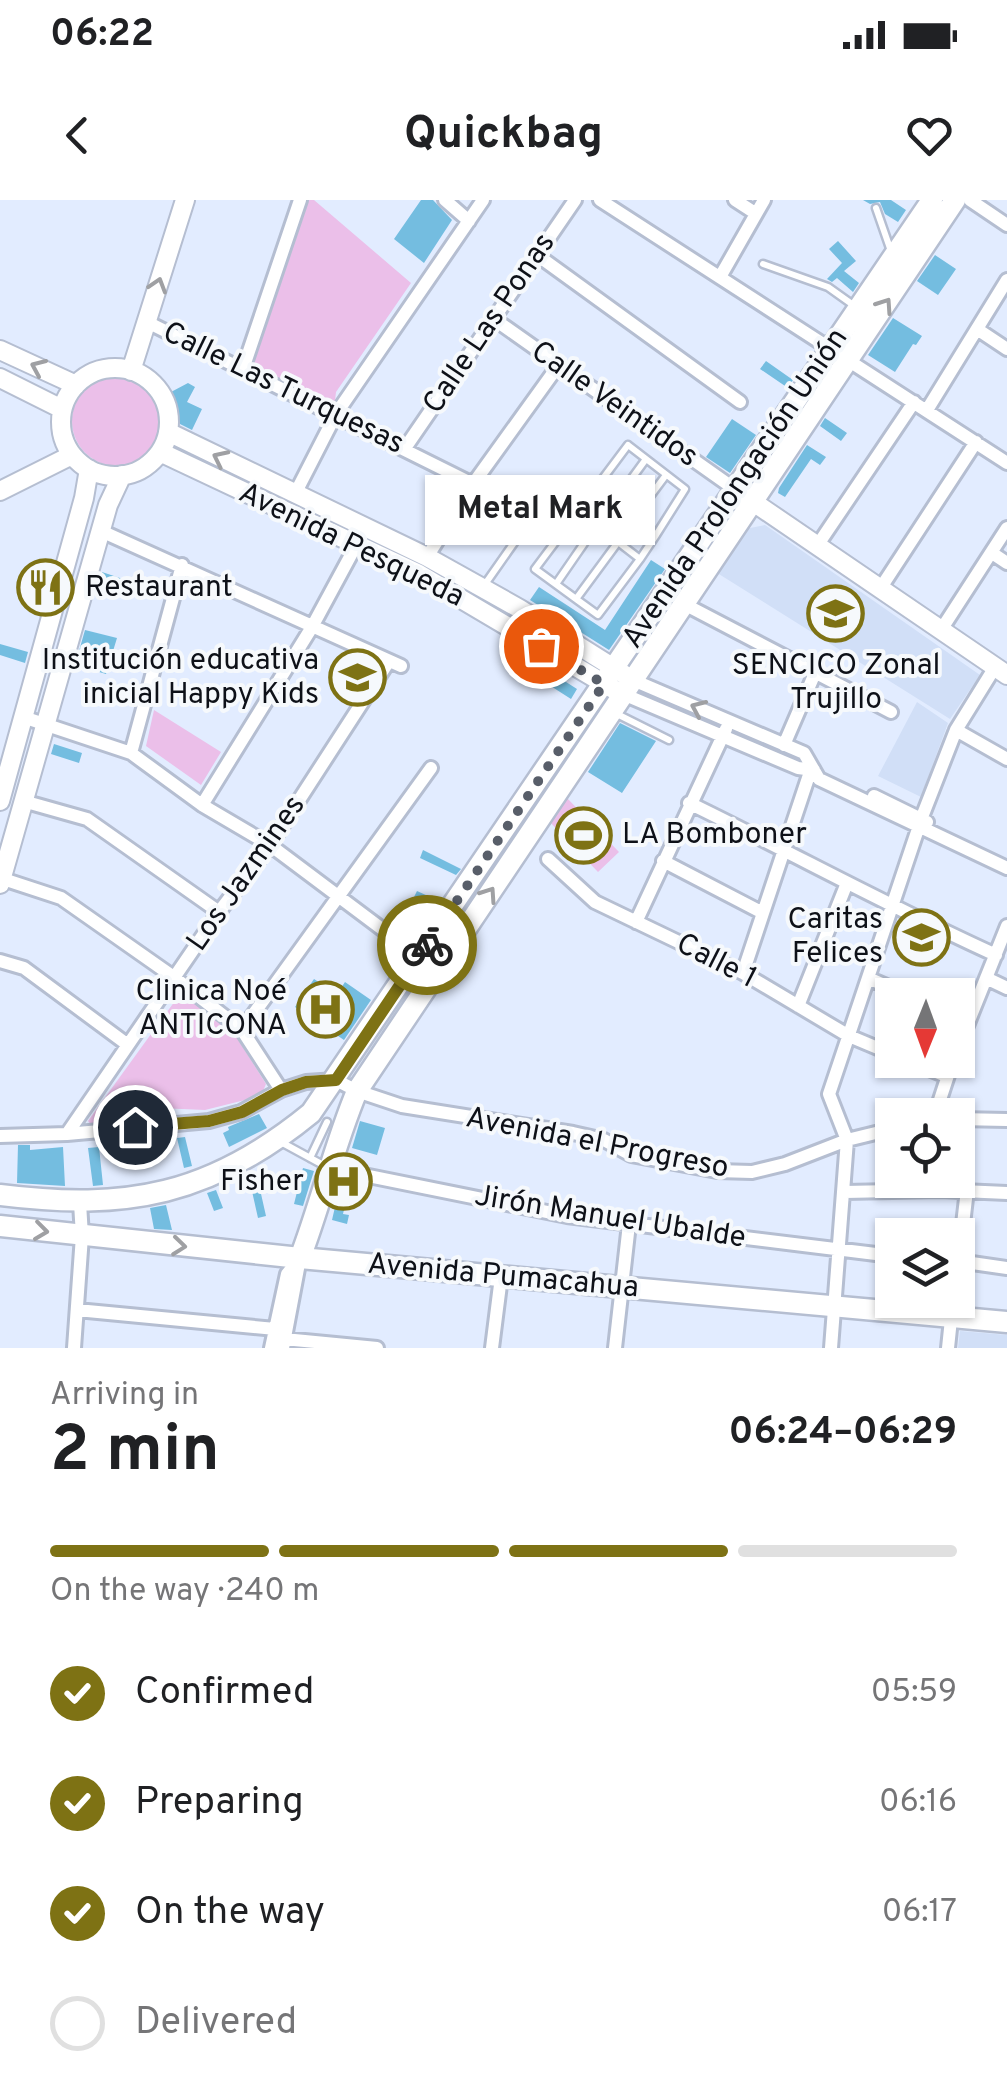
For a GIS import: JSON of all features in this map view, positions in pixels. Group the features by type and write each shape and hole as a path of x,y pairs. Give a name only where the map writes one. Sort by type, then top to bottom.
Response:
{"main road":[{"path":"132,370 185,200"},
{"name":"Avenida Prolongación Unión","path":"840,353 858,308 932,200"},
{"name":"Avenida Prolongación Unión","path":"326,1122 336,1080 609,676 744,496 840,353 955,200"},
{"path":"0,350 76,384"},
{"path":"108,368 132,370 157,388 169,416 168,432 160,452 144,468 111,476 89,469 72,454 64,441 62,410 76,384 96,372 108,368"},
{"path":"0,378 62,410"},
{"name":"Avenida Pesqueda","path":"168,432 427,557 482,588 520,610 609,676 623,695"},
{"name":"Avenida Pesqueda","path":"160,452 419,574 509,626 609,676"},
{"path":"0,491 72,454"},
{"path":"0,801 89,469"},
{"path":"1,880 108,504 122,475"},
{"path":"744,496 1004,673"},
{"name":"Avenida Prolongación Unión","path":"80,1204 183,1187 326,1122 357,1091 739,522 744,496"},
{"path":"739,522 770,514"},
{"path":"509,626 520,610"},
{"path":"510,823 528,836"},
{"path":"300,1258 326,1122"},
{"path":"0,1195 80,1204"},
{"name":"Avenida Pumacahua","path":"0,1226 501,1277 875,1307"},
{"name":"Avenida Pumacahua","path":"975,1314 1007,1322"}],"street":[{"path":"243,369 300,200"},
{"path":"445,200 469,221"},
{"path":"295,494 336,414 483,200"},
{"name":"Calle Las Ponas","path":"405,448 574,200"},
{"path":"600,200 1007,462"},
{"path":"735,200 755,213"},
{"path":"720,278 764,200"},
{"path":"970,200 1007,225"},
{"path":"537,255 740,402"},
{"path":"927,410 1007,280"},
{"name":"Calle Veintidos","path":"494,319 744,496"},
{"name":"Calle Las Turquesas","path":"147,322 473,484"},
{"path":"977,329 1007,350"},
{"path":"427,557 473,484 558,366"},
{"path":"817,546 914,402"},
{"path":"880,589 976,442"},
{"path":"202,805 312,627 366,528"},
{"path":"942,630 1007,528"},
{"path":"100,531 312,627"},
{"path":"992,553 1007,564"},
{"path":"132,752 182,565"},
{"path":"684,604 891,712"},
{"name":"Los Jazmines","path":"67,1134 395,663 312,627"},
{"path":"784,745 816,673"},
{"path":"831,1348 847,1140 828,1094 956,730 1004,673"},
{"name":"Avenida Pesqueda","path":"623,695 730,722 804,754 811,769"},
{"name":"Avenida Pesqueda","path":"623,695 798,768 811,769 921,822 942,839 1007,868"},
{"path":"23,717 132,752 202,805 270,846 338,897 400,936 419,958 438,971"},
{"path":"636,922 730,722"},
{"path":"956,730 1007,760"},
{"path":"242,1030 431,768"},
{"path":"742,973 811,769"},
{"path":"23,802 86,819 220,912"},
{"path":"689,803 892,908 996,955"},
{"name":"Calle 1","path":"548,860 595,902 742,973 849,1036 875,1047"},
{"path":"663,861 763,913"},
{"path":"1,880 61,898 175,978 242,1030 282,1090"},
{"path":"798,1006 847,883"},
{"path":"975,998 1007,926"},
{"path":"0,961 24,968 128,1045"},
{"path":"868,978 875,981"},
{"path":"986,978 1007,988"},
{"path":"0,1136 209,1121 242,1112 306,1082 336,1080"},
{"name":"Avenida el Progreso","path":"336,1080 402,1106 573,1132 604,1140 630,1155 718,1171 752,1172 786,1164 875,1133"},
{"path":"975,1119 1007,1120"},
{"name":"Jirón Manuel Ubalde","path":"319,1163 567,1216 875,1255"},
{"path":"844,1192 875,1191"},
{"path":"975,1191 1007,1193"},
{"path":"74,1348 82,1236 80,1204"},
{"path":"615,1348 629,1224"},
{"path":"271,1348 282,1337 300,1258"},
{"path":"975,1265 1007,1268"},
{"path":"492,1348 501,1277"},
{"path":"77,1310 377,1348"},
{"path":"948,1348 951,1318"}],"lane":[{"path":"876,208 893,258"},
{"path":"763,264 828,287 858,308"},
{"path":"628,445 646,459 685,490 598,615 535,569 628,445"},
{"path":"613,504 646,459"},
{"path":"633,519 666,475"},
{"path":"594,488 656,535"},
{"path":"482,588 536,510 564,528"},
{"path":"576,512 640,559"},
{"path":"556,584 596,526"},
{"path":"576,599 618,542"},
{"path":"623,695 670,740"},
{"path":"414,925 432,937"},
{"path":"278,1141 319,1163"}],"shaded area":[{"path":"307,200 314,200 411,283 336,392 335,401 327,405 252,364"},
{"path":"117,376 134,379 149,389 159,404 159,438 149,453 134,463 117,466 100,463 85,453 75,438 72,421 75,404 85,389 100,379"},
{"name":"SENCICO Zonal Trujillo","path":"765,525 980,675 950,719 714,571 740,530"},
{"path":"917,702 948,723 921,797 878,776"},
{"path":"154,710 221,752 201,785 146,746"},
{"name":"LA Bomboner","path":"567,798 619,852 598,872 546,818"},
{"path":"180,994 231,1028 266,1084 261,1096 205,1110 159,1108 92,1126 88,1121"},
{"path":"960,1331 1007,1335 1007,1348 958,1348"}],"building":[{"path":"421,200 433,200 452,220 424,263 394,239"},
{"path":"863,200 891,200 906,210 898,222 885,214 880,202 870,204"},
{"path":"838,241 856,261 844,271 859,283 853,292 837,278 832,282 827,279 842,263 829,249"},
{"path":"935,255 956,269 938,295 917,281"},
{"path":"893,318 922,336 895,372 868,355"},
{"path":"766,361 793,380 788,388 760,369"},
{"path":"188,383 195,387 187,402 202,409 192,430 180,424 171,392"},
{"path":"825,418 847,433 841,441 820,426"},
{"path":"732,419 756,435 730,473 706,457"},
{"path":"807,445 826,457 820,465 811,459 785,497 778,493 779,488"},
{"path":"651,560 665,569 609,650 530,600 539,587 605,630"},
{"path":"102,572 129,581 125,593 98,585"},
{"path":"30,578 48,582 45,593 27,588"},
{"path":"85,630 117,638 106,674 75,665"},
{"path":"0,644 28,652 25,663 0,655"},
{"path":"508,645 577,689 571,699 502,655"},
{"path":"620,723 656,741 622,793 588,772"},
{"path":"54,744 82,753 79,763 51,754"},
{"path":"423,850 461,869 456,875 420,858"},
{"path":"417,891 439,901 433,909 413,899"},
{"path":"406,909 418,918 408,921 407,935 395,926"},
{"name":"Clinica Noé ANTICONA","path":"314,979 337,994 345,982 371,1000 344,1040 295,1007"},
{"path":"259,1114 267,1128 229,1147 223,1133 228,1127"},
{"path":"360,1121 385,1128 377,1155 352,1148"},
{"path":"185,1137 192,1166 184,1168 177,1138"},
{"path":"18,1145 30,1145 30,1150 63,1147 65,1186 17,1183"},
{"path":"99,1147 103,1185 93,1186 88,1148"},
{"path":"303,1168 314,1171 303,1206 294,1204"},
{"path":"257,1176 266,1216 258,1218 249,1178"},
{"path":"341,1181 350,1182 343,1214 349,1215 347,1224 332,1220"},
{"path":"216,1190 223,1208 214,1211 207,1193"},
{"path":"166,1205 172,1230 154,1229 150,1208"}],"way so far":[{"path":"427,945 604,684 541,646"}],"place":[{"name":"Restaurant","path":"46,588"},
{"name":"SENCICO Zonal Trujillo","path":"836,613"},
{"name":"Metal Mark","path":"541,646"},
{"name":"Institución educativa inicial Happy Kids","path":"358,678"},
{"name":"LA Bomboner","path":"583,835"},
{"name":"Caritas Felices","path":"922,937"},
{"name":"Clinica Noé ANTICONA","path":"326,1009"},
{"name":"Fisher","path":"343,1182"}],"route":[{"path":"135,1127 209,1121 242,1112 306,1082 336,1080 427,945"}]}
